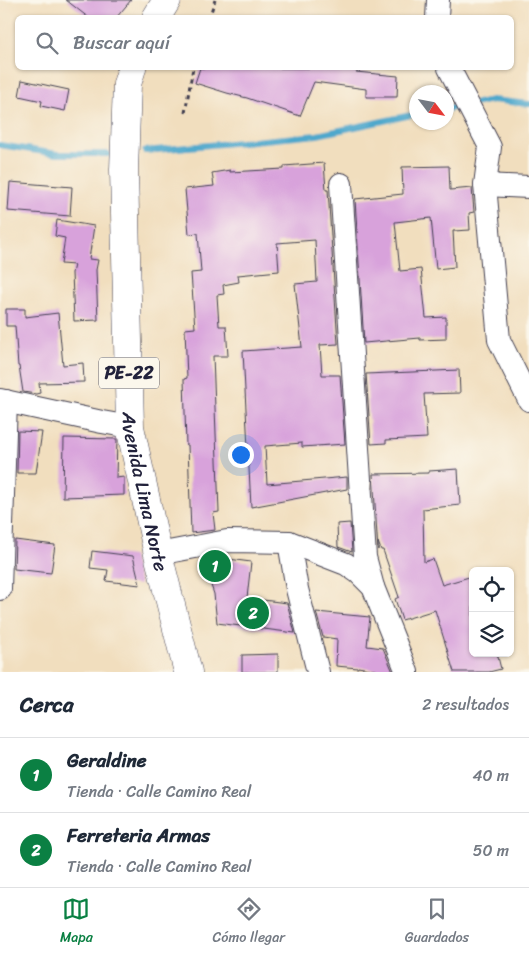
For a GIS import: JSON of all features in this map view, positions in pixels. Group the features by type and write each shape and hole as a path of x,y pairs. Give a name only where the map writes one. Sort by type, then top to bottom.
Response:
{"highway":[{"path":"158,15 167,0"},
{"name":"Avenida Lima Norte","path":"131,70 127,84 124,170 130,426 158,554 188,672"}],"street":[{"path":"436,15 438,0"},
{"path":"451,70 490,147 485,185 499,340 529,400"},
{"path":"341,184 365,557 373,587 407,672"},
{"path":"485,185 529,187"},
{"path":"0,590 3,401 130,426"},
{"path":"158,554 227,541 290,542 346,564 359,573 373,587"},
{"path":"290,542 297,589 318,672"}],"path":[{"path":"210,15 215,0"},
{"path":"185,113 193,70"}],"building":[{"path":"66,0 131,0 118,15 85,15"},
{"path":"199,70 356,70 356,72 398,76 397,97 366,97 366,89 314,82 300,116 195,83"},
{"path":"22,80 69,90 65,111 41,106 42,101 19,96"},
{"path":"324,163 326,190 328,190 338,344 320,345 322,375 340,375 345,444 302,447 302,443 265,446 267,484 347,477 347,489 251,507 243,351 302,347 295,284 317,282 315,240 277,243 279,271 238,275 239,282 223,285 224,294 217,295 219,326 226,326 228,356 213,356 219,512 213,513 215,530 191,533 184,379 187,378 185,329 195,328 191,273 201,272 198,233 189,234 185,189 214,186 212,173 230,170 230,172 284,169 284,166"},
{"path":"449,166 450,190 472,188 474,212 469,213 470,230 453,231 455,267 436,269 431,218 395,222 400,271 421,269 426,318 446,317 446,339 420,340 420,338 364,343 355,199 403,194 402,167"},
{"path":"10,182 72,187 70,216 8,211"},
{"path":"57,220 94,226 89,259 98,260 96,270 98,320 74,321 72,273 74,265 61,264 65,238 55,236"},
{"path":"6,309 25,309 25,317 58,313 63,365 83,363 84,382 39,383 40,393 23,392 18,366 15,326 6,326"},
{"path":"459,370 460,393 424,394 427,438 386,440 386,443 371,444 366,374"},
{"path":"18,431 42,432 36,473 17,473"},
{"path":"64,438 117,439 116,478 124,477 124,495 63,497"},
{"path":"458,469 460,505 423,509 424,562 433,559 442,585 469,577 469,657 498,657 501,669 489,672 454,672 435,610 402,620 395,599 399,597 383,550 381,550 378,542 378,550 373,474 429,473 429,471"},
{"path":"350,523 352,552 338,547 337,524"},
{"path":"15,540 55,545 51,573 14,569"},
{"path":"92,551 133,556 140,585 106,581 108,570 90,568"},
{"path":"213,557 251,562 247,598 287,603 295,633 217,623 214,594 205,568"},
{"path":"316,612 370,617 367,646 383,648 393,672 336,666 337,639 323,637"},
{"path":"278,654 278,672 242,672 242,655"}],"waterway":[{"path":"473,104 492,100 529,104"},
{"path":"454,108 463,106"},
{"path":"145,151 317,135 409,115"},
{"path":"0,145 57,154 108,154"}],"place":[{"name":"Geraldine","path":"215,566"},
{"name":"Ferreteria Armas","path":"253,613"}]}
